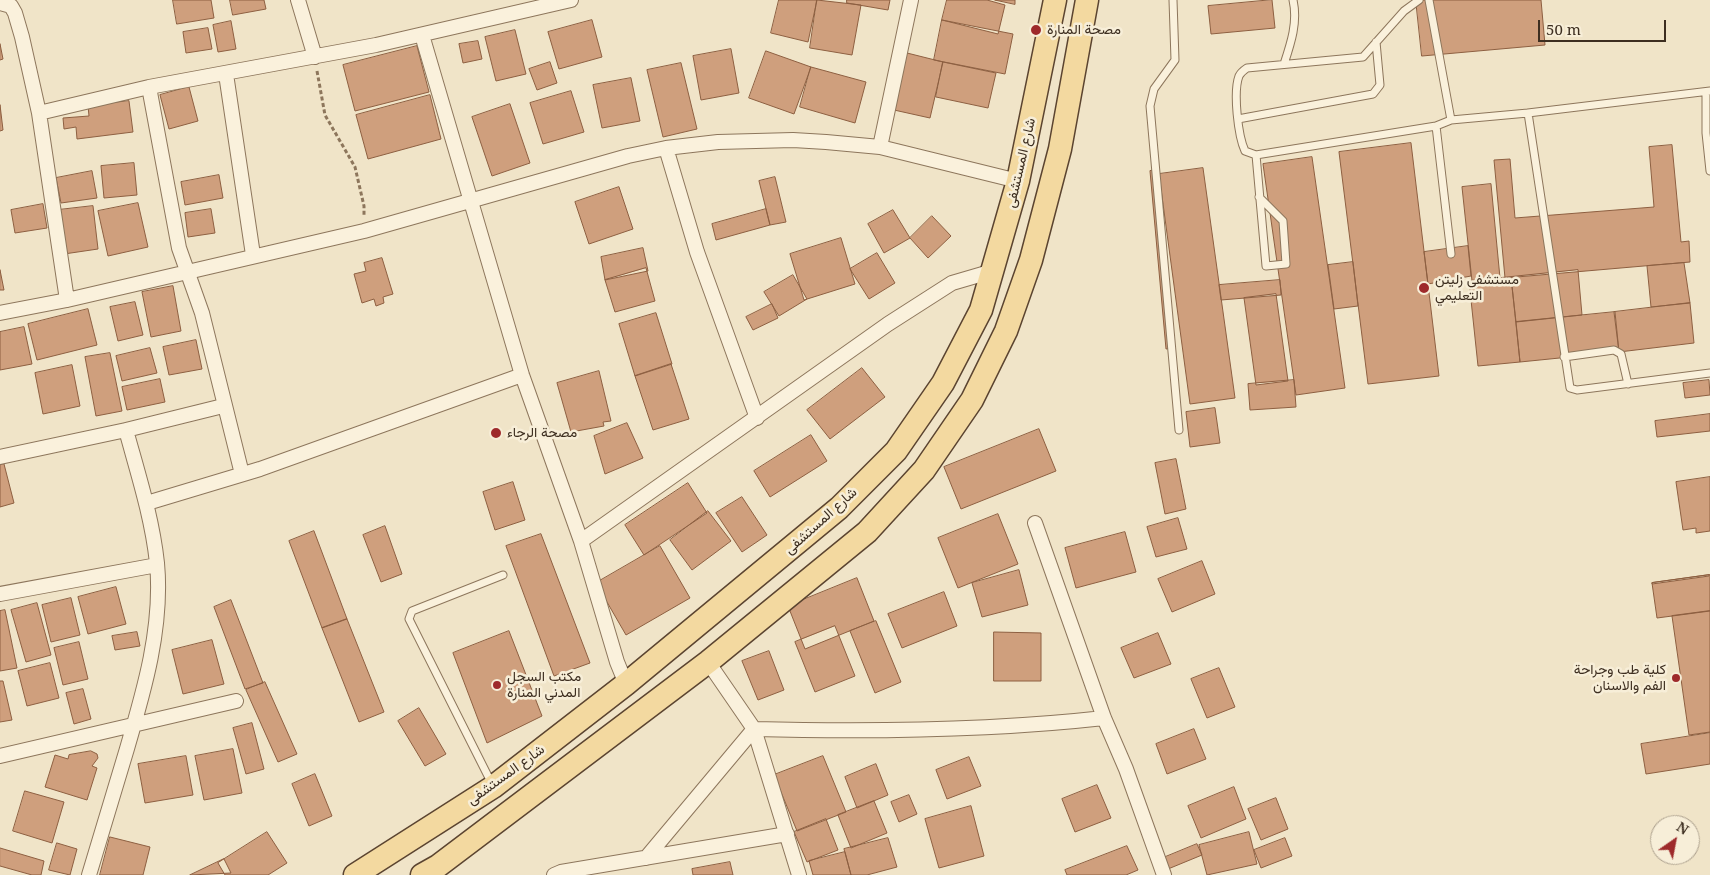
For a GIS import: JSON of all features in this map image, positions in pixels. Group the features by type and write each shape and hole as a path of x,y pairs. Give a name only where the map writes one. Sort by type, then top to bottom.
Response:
{"main road":[{"name":"شارع المستشفى","path":"355,875 493,787 626,684 839,508 896,451 943,383 982,310 1018,181 1056,0"},
{"path":"422,875 438,866 708,662 867,532 924,470 972,400 1006,331 1031,260 1060,149 1087,0"}],"street":[{"path":"298,0 315,57"},
{"path":"39,113 149,88 422,36 571,0"},
{"path":"880,147 911,0"},
{"path":"0,3 11,6 15,13 39,113 67,300"},
{"path":"422,36 522,376 581,541 617,662 626,684"},
{"path":"226,74 253,255"},
{"path":"149,88 178,248 202,313 223,406 242,474"},
{"path":"0,313 67,300 187,270 364,231 472,202 628,156 666,148 718,142 793,140 880,147 1018,181"},
{"path":"666,148 697,252 757,418"},
{"path":"581,541 757,418 819,372 933,294 952,283 993,271"},
{"path":"147,503 242,474 522,376"},
{"path":"0,457 126,430 223,406"},
{"path":"89,875 151,662 156,620 157,565 147,503 126,430"},
{"path":"1036,523 1104,718 1126,769 1164,875"},
{"path":"0,594 157,565"},
{"path":"708,662 754,729 799,875"},
{"path":"0,756 236,701"},
{"path":"754,729 829,730 1035,726 1104,718"},
{"path":"646,858 754,729"},
{"path":"554,875 561,872 787,834"}],"lane":[{"path":"1173,0 1175,60 1154,89 1150,106 1179,430"},
{"path":"1284,64 1293,34 1295,18 1293,0"},
{"path":"1419,0 1404,11 1363,57 1247,68 1240,73 1238,81 1238,118 1246,151 1256,155 1436,126 1451,120 1528,113 1708,91 1706,133 1710,171"},
{"path":"1429,0 1451,120"},
{"path":"1238,118 1373,94 1380,85 1376,42"},
{"path":"1528,113 1570,388 1574,390 1710,373"},
{"path":"1436,126 1451,254"},
{"path":"1256,155 1259,197 1266,266 1286,264 1284,221 1259,197"},
{"path":"1564,357 1614,350 1621,354 1628,384"},
{"path":"493,787 409,619 412,611 503,576"}],"path":[{"path":"315,57 325,115 355,167 364,206 364,231"}],"building":[{"path":"173,0 211,0 214,18 177,24"},
{"path":"230,0 264,0 266,9 233,15"},
{"path":"779,0 817,0 808,42 771,33"},
{"path":"817,0 861,5 852,55 810,48"},
{"path":"847,0 890,0 888,10 847,3"},
{"path":"947,0 987,0 1005,5 998,34 942,20"},
{"path":"995,0 1015,0 1015,4"},
{"path":"1272,0 1275,28 1211,34 1208,6"},
{"path":"1416,0 1541,0 1545,45 1422,56"},
{"path":"592,20 602,57 559,69 548,32"},
{"path":"942,20 1013,34 1005,74 934,60"},
{"path":"231,21 236,49 218,52 213,25"},
{"path":"208,28 212,49 186,53 183,32"},
{"path":"515,30 526,74 496,81 485,37"},
{"path":"478,41 482,59 463,63 459,44"},
{"path":"0,44 3,59 0,60"},
{"path":"417,46 429,92 355,111 343,65"},
{"path":"731,49 739,93 701,100 693,56"},
{"path":"766,51 811,67 794,114 749,98"},
{"path":"907,53 943,62 930,118 894,110"},
{"path":"550,62 557,83 537,90 529,69"},
{"path":"943,62 996,73 988,108 936,97"},
{"path":"681,63 697,129 663,137 647,70"},
{"path":"811,67 866,82 855,123 800,107"},
{"path":"631,78 640,121 602,128 593,85"},
{"path":"189,87 198,121 169,129 160,95"},
{"path":"571,91 584,132 543,144 530,103"},
{"path":"430,95 441,139 368,159 356,115"},
{"path":"129,101 133,132 77,139 76,127 64,129 63,118 89,116 88,106"},
{"path":"510,104 530,163 492,176 472,117"},
{"path":"0,105 3,130 0,131"},
{"path":"1411,143 1439,376 1368,384 1339,152"},
{"path":"1672,145 1681,242 1689,241 1690,262 1505,278 1494,160 1510,159 1515,218 1654,207 1649,147"},
{"path":"1312,157 1345,388 1296,395 1263,164"},
{"path":"134,163 137,195 104,198 101,166"},
{"path":"1203,168 1235,398 1190,404 1159,174"},
{"path":"1155,170 1172,348 1166,349 1150,171"},
{"path":"92,171 97,198 61,203 56,178"},
{"path":"219,175 223,198 185,205 181,182"},
{"path":"775,177 786,222 770,225 759,181"},
{"path":"1491,184 1500,278 1472,281 1462,187"},
{"path":"619,187 633,229 589,244 575,202"},
{"path":"138,203 148,247 108,256 98,211"},
{"path":"43,204 47,228 15,233 11,210"},
{"path":"93,206 98,249 64,254 58,210"},
{"path":"211,209 215,233 188,237 185,213"},
{"path":"766,209 770,225 716,240 712,224"},
{"path":"893,210 910,238 884,253 868,224"},
{"path":"932,216 951,236 928,258 910,238"},
{"path":"841,238 855,284 804,300 790,254"},
{"path":"1468,246 1471,276 1428,284 1424,252"},
{"path":"643,248 648,271 605,280 601,257"},
{"path":"877,253 895,283 869,299 850,269"},
{"path":"382,258 393,294 383,297 384,303 376,306 374,299 362,303 354,274 366,271 364,263"},
{"path":"1353,262 1358,306 1334,309 1328,265"},
{"path":"1684,263 1690,303 1651,307 1647,266"},
{"path":"646,268 655,301 615,312 605,280"},
{"path":"0,270 4,290 0,290"},
{"path":"1578,270 1582,315 1516,322 1511,277"},
{"path":"793,275 807,299 779,316 764,292"},
{"path":"1511,277 1520,362 1478,366 1469,281"},
{"path":"1280,280 1281,295 1221,300 1219,285"},
{"path":"173,286 181,331 151,337 142,292"},
{"path":"1276,294 1288,381 1256,385 1244,298"},
{"path":"135,302 143,335 118,341 110,307"},
{"path":"1690,303 1694,343 1619,352 1614,312"},
{"path":"772,304 778,318 753,330 746,317"},
{"path":"88,309 97,345 37,360 28,324"},
{"path":"1615,312 1619,352 1520,362 1516,322"},
{"path":"656,313 672,364 635,376 619,324"},
{"path":"24,327 32,364 0,370 0,332"},
{"path":"196,340 202,369 169,375 163,347"},
{"path":"150,348 157,373 122,381 116,356"},
{"path":"110,353 122,411 96,416 85,357"},
{"path":"671,364 689,419 653,430 635,376"},
{"path":"72,365 80,406 43,414 35,373"},
{"path":"862,368 885,397 830,439 807,410"},
{"path":"599,371 611,421 603,422 604,426 571,432 557,383"},
{"path":"160,379 165,402 127,410 122,387"},
{"path":"1294,380 1296,407 1250,410 1248,384"},
{"path":"1709,380 1710,395 1685,398 1683,383"},
{"path":"1215,408 1220,443 1190,447 1186,412"},
{"path":"1710,414 1710,431 1657,437 1655,421"},
{"path":"627,423 643,458 605,474 594,436"},
{"path":"1039,429 1056,471 961,509 944,467"},
{"path":"811,435 827,461 770,497 754,471"},
{"path":"1176,459 1186,509 1165,514 1155,463"},
{"path":"4,464 14,503 0,507 0,465"},
{"path":"1710,477 1710,531 1696,533 1696,528 1683,530 1676,482"},
{"path":"513,482 525,520 495,530 483,492"},
{"path":"688,483 707,513 644,555 625,525"},
{"path":"742,497 767,535 742,552 716,513"},
{"path":"708,511 731,541 692,570 670,540"},
{"path":"998,514 1018,564 958,588 938,538"},
{"path":"1178,518 1187,549 1156,557 1147,527"},
{"path":"385,526 402,574 381,582 363,535"},
{"path":"314,531 347,619 322,628 289,541"},
{"path":"1125,532 1136,572 1076,588 1065,548"},
{"path":"541,534 590,663 554,676 506,546"},
{"path":"660,546 690,598 626,635 596,583"},
{"path":"1202,561 1215,594 1172,612 1158,579"},
{"path":"1019,570 1028,605 982,617 972,583"},
{"path":"1710,575 1710,611 1657,618 1652,583"},
{"path":"1709,576 1652,584 1652,583"},
{"path":"857,578 874,621 805,649 788,606"},
{"path":"116,587 126,624 88,634 78,597"},
{"path":"944,592 957,626 902,648 888,614"},
{"path":"71,598 80,635 51,642 42,605"},
{"path":"231,600 263,683 245,689 214,607"},
{"path":"37,603 51,655 26,662 11,610"},
{"path":"5,610 17,668 0,671 0,611"},
{"path":"1710,611 1710,732 1689,735 1672,616"},
{"path":"347,619 384,712 359,722 322,628"},
{"path":"876,621 901,682 875,693 850,631"},
{"path":"835,626 855,676 815,692 795,642"},
{"name":"مكتب السجل المدني المنارة","path":"509,631 542,716 487,743 453,653"},
{"path":"137,632 140,646 115,650 112,636"},
{"path":"994,632 1041,633 1041,681 994,681"},
{"path":"1158,633 1171,664 1134,678 1121,648"},
{"path":"212,640 224,684 183,694 172,650"},
{"path":"79,642 88,679 63,685 54,648"},
{"path":"769,651 784,690 758,700 742,661"},
{"path":"50,663 59,698 27,706 18,671"},
{"path":"1219,668 1235,707 1207,718 1191,679"},
{"path":"0,681 3,681 12,720 0,722"},
{"path":"265,682 297,754 278,762 246,690"},
{"path":"83,689 91,719 74,724 66,693"},
{"path":"419,708 446,754 425,766 398,721"},
{"path":"252,723 264,769 246,774 233,728"},
{"path":"1194,729 1206,759 1167,774 1156,744"},
{"path":"1710,733 1710,764 1646,774 1641,744"},
{"path":"233,749 242,793 204,800 195,756"},
{"path":"91,751 97,754 98,758 92,766 97,768 87,800 45,787 55,755 68,759 69,755"},
{"path":"186,756 193,795 145,803 138,764"},
{"path":"823,756 846,812 797,831 774,775"},
{"path":"969,757 981,786 947,799 936,770"},
{"path":"876,764 888,795 857,808 845,777"},
{"path":"315,774 332,816 309,826 292,784"},
{"path":"1097,785 1111,818 1075,832 1062,799"},
{"path":"1234,787 1246,819 1201,838 1188,806"},
{"path":"25,791 64,802 52,843 13,831"},
{"path":"909,795 917,814 899,822 891,802"},
{"path":"1276,798 1288,829 1261,840 1248,809"},
{"path":"874,801 887,833 851,848 838,815"},
{"path":"971,806 984,856 939,868 925,819"},
{"path":"826,819 838,850 807,862 794,832"},
{"path":"267,832 287,863 268,875 225,875 218,863"},
{"path":"1249,832 1257,864 1207,875 1199,845"},
{"path":"110,837 150,847 143,875 100,875"},
{"path":"888,838 897,867 867,875 851,875 844,849"},
{"path":"1285,838 1292,856 1261,868 1254,850"},
{"path":"57,843 77,849 70,875 49,870"},
{"path":"1197,844 1202,855 1168,869 1163,858"},
{"path":"1127,846 1138,870 1126,875 1067,875 1065,870"},
{"path":"0,848 44,861 41,875 32,875 0,866"},
{"path":"845,852 851,875 813,875 809,861"},
{"path":"224,859 231,873 190,875"},
{"path":"730,862 733,875 693,875 692,869"}],"place":[{"name":"مصحة المنارة","path":"1036,30"},
{"name":"مستشفى زليتن التعليمي","path":"1424,288"},
{"name":"مصحة الرجاء","path":"496,433"},
{"name":"كلية طب وجراحة الفم والاسنان","path":"1676,678"},
{"name":"مكتب السجل المدني المنارة","path":"497,685"}]}
